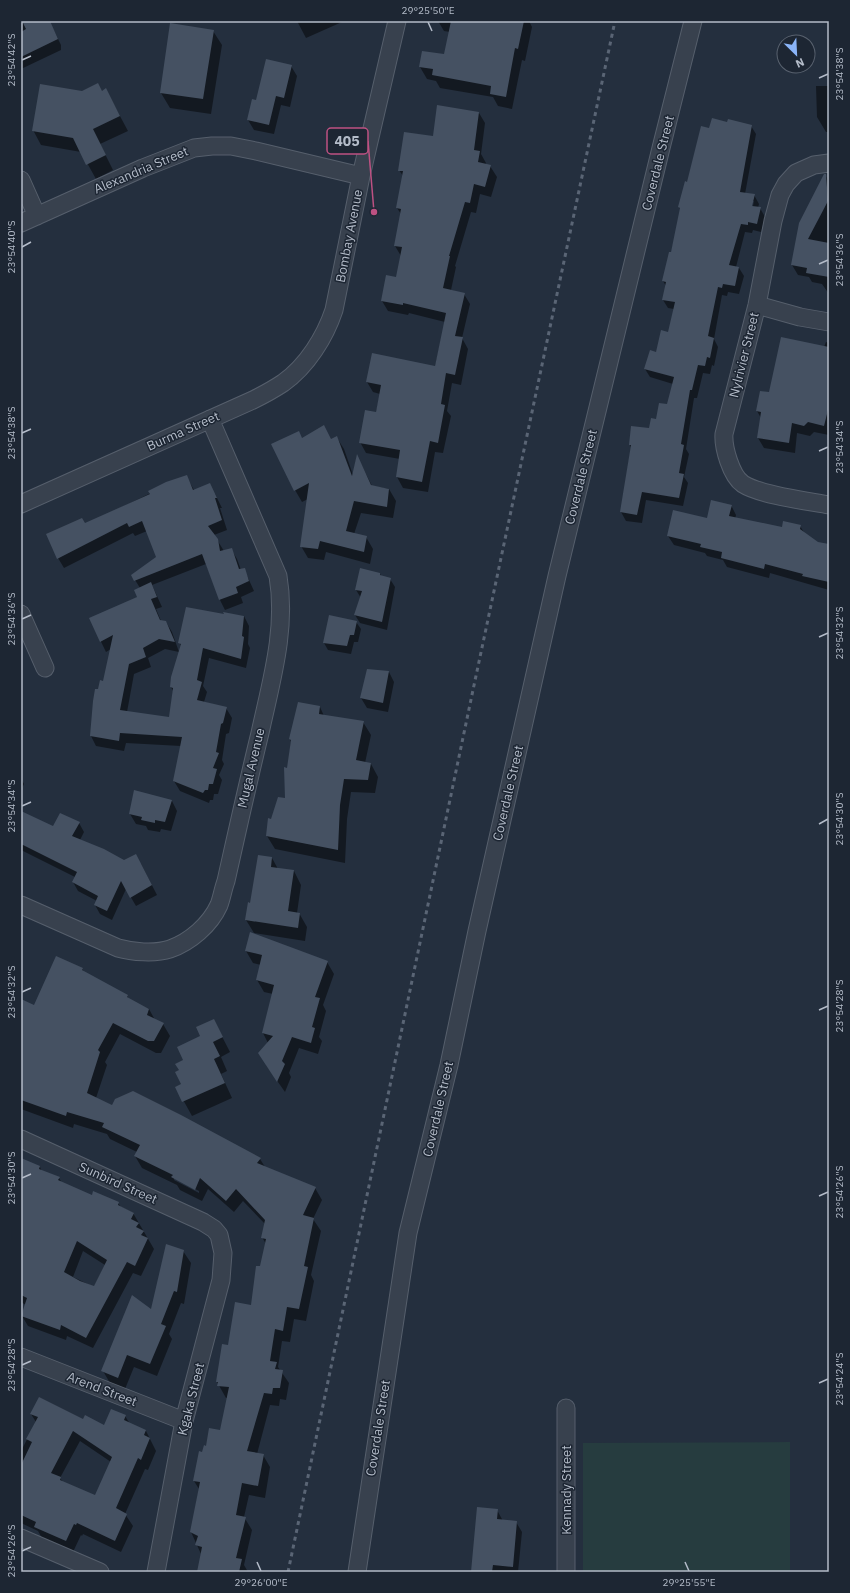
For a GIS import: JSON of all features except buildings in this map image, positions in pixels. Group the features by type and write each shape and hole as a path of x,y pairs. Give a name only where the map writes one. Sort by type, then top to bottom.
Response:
{"street":[{"name":"Bombay Avenue","path":"324,332 331,319 337,298 361,176 397,21"},
{"name":"Coverdale Street","path":"357,1572 408,1233 449,1065 478,923 557,576 693,21"},
{"name":"Alexandria Street","path":"21,223 143,168 194,148 212,146 243,148 361,176"},
{"name":"Nylrivier Street","path":"829,163 814,166 796,173 786,184 780,195 773,221 757,305 724,434 724,441 733,472 741,483 753,489 829,505"},
{"path":"21,180 37,216"},
{"path":"757,305 800,317 829,322"},
{"name":"Burma Street","path":"21,504 253,400 284,382 311,355 324,332"},
{"name":"Mugal Avenue","path":"21,904 118,948 130,951 169,949 198,932 209,921 218,906 226,881 275,663 281,616 281,594 278,576 210,419"},
{"path":"21,614 45,668"},
{"name":"Sunbird Street","path":"21,1139 203,1222 214,1229"},
{"name":"Kgaka Street","path":"156,1572 184,1421 221,1280 223,1253 219,1235 214,1229"},
{"name":"Arend Street","path":"21,1358 184,1421"},
{"name":"Kennady Street","path":"566,1408 566,1572"},
{"path":"21,1538 100,1572"}],"green space":[{"path":"790,1442 790,1572 583,1572 583,1443"}],"railway":[{"path":"288,1572 615,21"}],"place":[{"name":"405","path":"374,212"}]}
